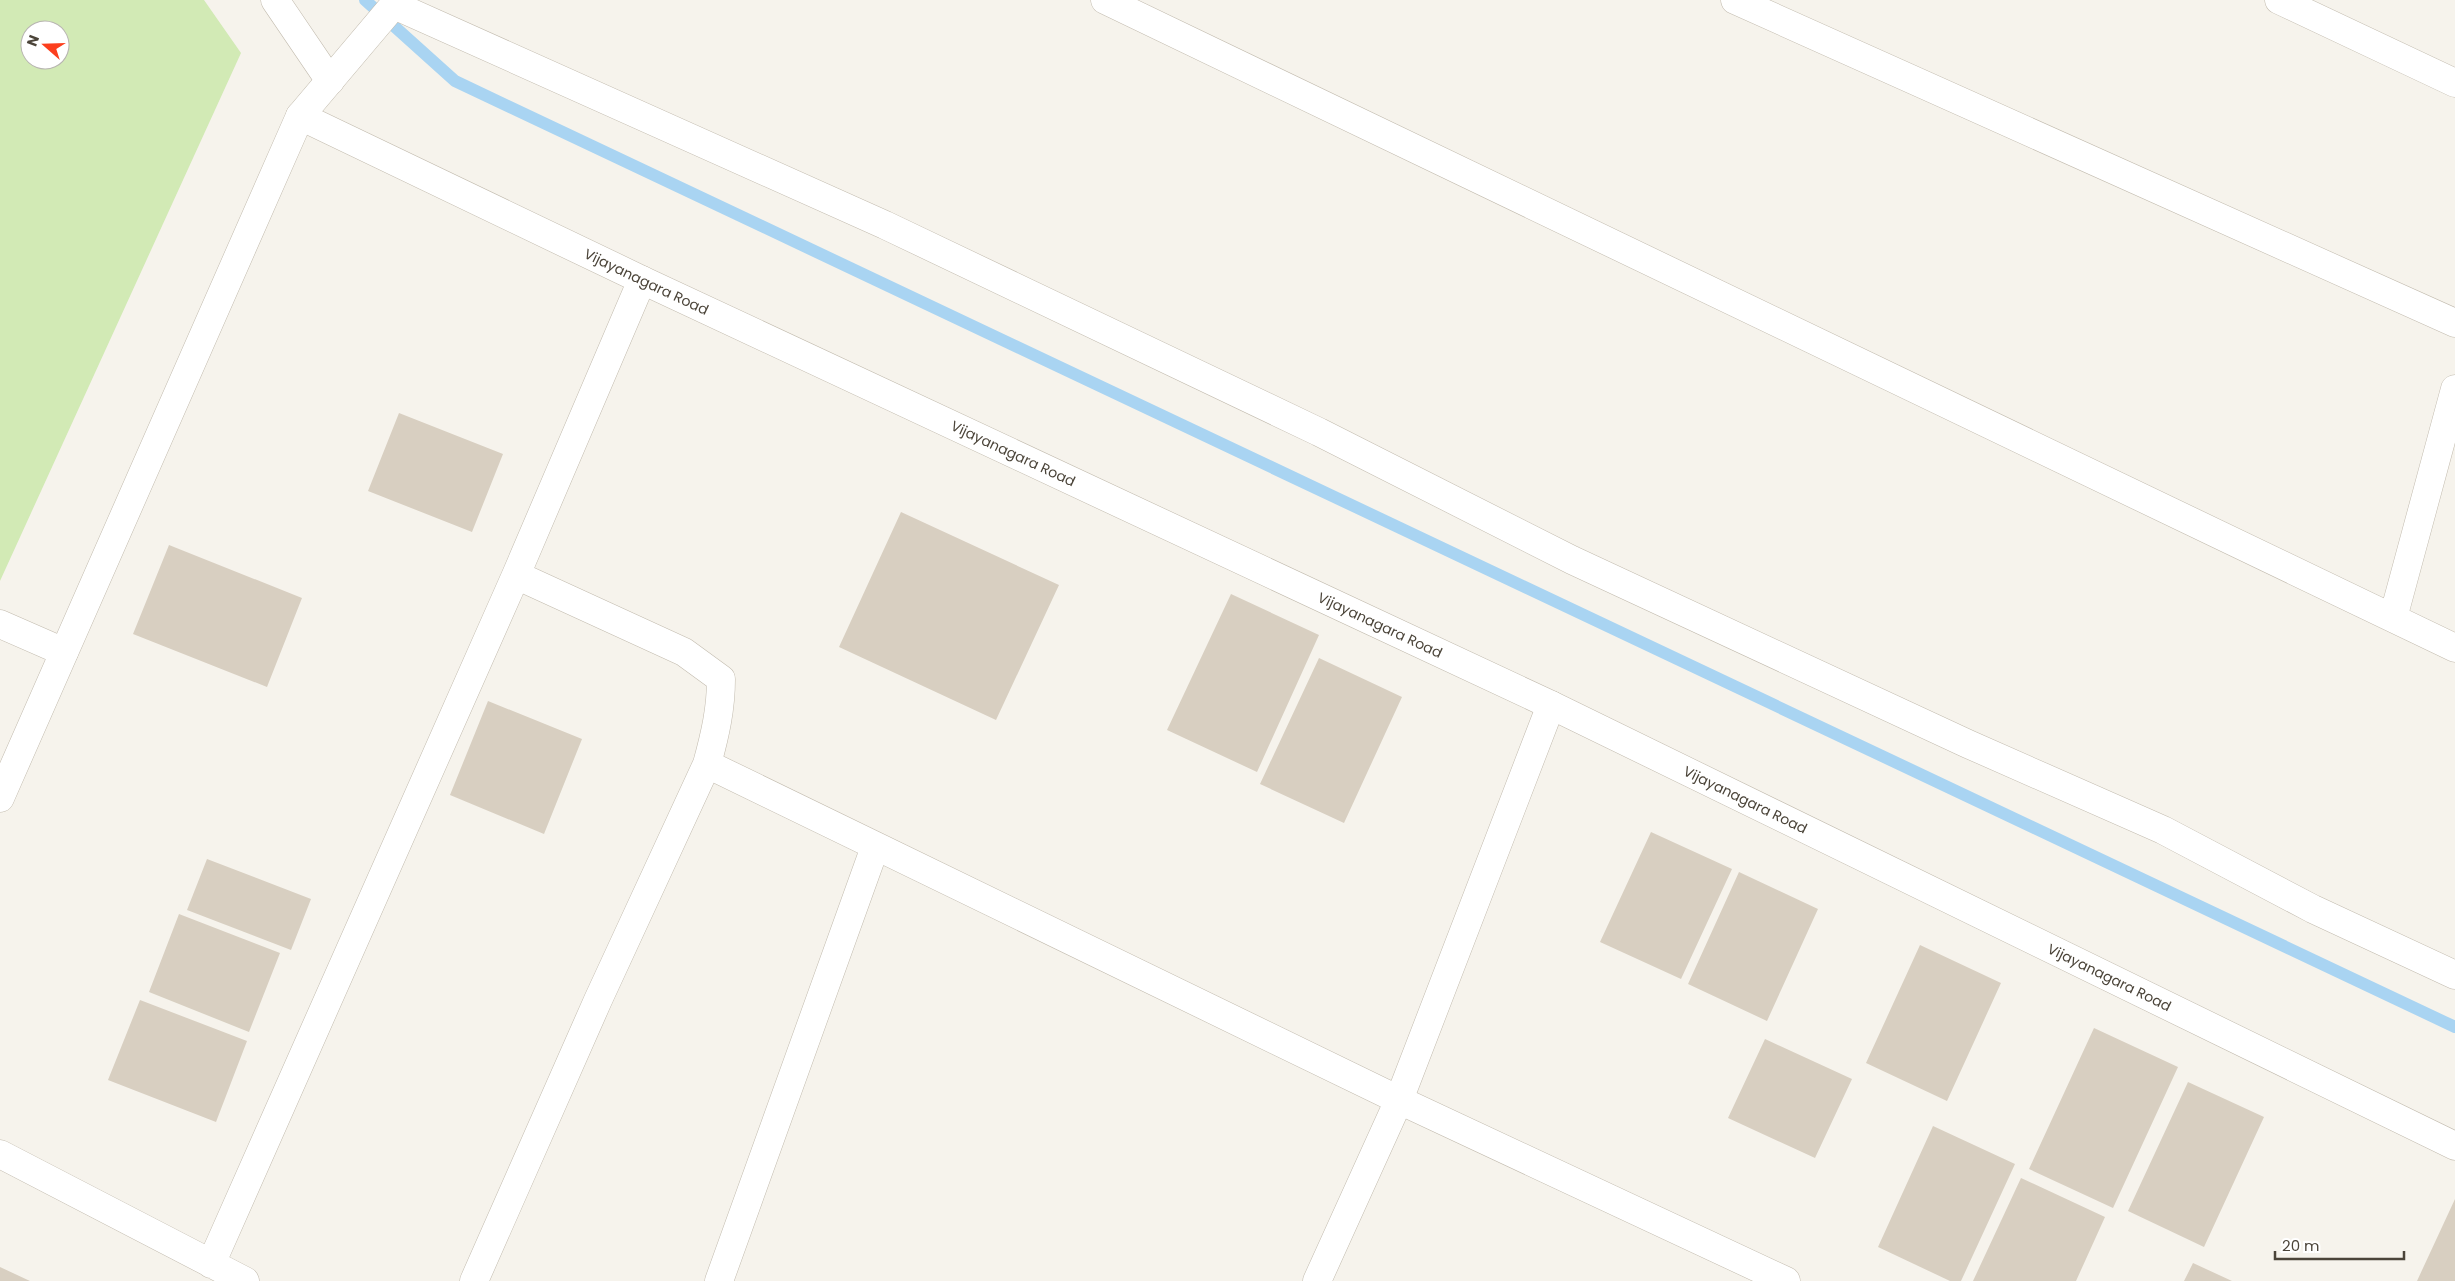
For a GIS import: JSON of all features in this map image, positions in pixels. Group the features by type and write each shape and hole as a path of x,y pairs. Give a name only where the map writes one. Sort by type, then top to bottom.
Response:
{"street":[{"path":"275,0 330,81"},
{"path":"1105,0 2455,648"},
{"path":"1735,0 2455,324"},
{"path":"2279,0 2455,83"},
{"path":"0,798 300,116 396,2 885,225 1319,432 1572,560 1968,744 2163,830 2313,909 2455,975"},
{"name":"Vijayanagara Road","path":"300,116 642,280 1551,705 2455,1146"},
{"path":"211,1264 516,575 642,280"},
{"path":"2393,618 2455,389"},
{"path":"474,1281 602,991 707,764 717,728 721,704 721,679 684,652 516,575"},
{"path":"0,624 64,652"},
{"path":"1317,1281 1399,1100 1551,705"},
{"path":"707,764 1399,1100 1786,1281"},
{"path":"718,1281 875,847"},
{"path":"0,1154 245,1281"}],"green space":[{"path":"0,0 204,0 241,53 0,581"}],"building":[{"path":"399,413 503,454 472,532 368,491"},
{"path":"901,512 1059,585 996,720 839,647"},
{"path":"169,545 302,598 267,687 133,634"},
{"path":"1231,594 1319,635 1257,772 1167,730"},
{"path":"1319,658 1402,697 1344,823 1260,784"},
{"path":"488,701 582,739 544,834 450,795"},
{"path":"1651,832 1732,869 1681,979 1600,942"},
{"path":"207,859 311,899 291,950 187,910"},
{"path":"1739,872 1818,909 1767,1021 1688,984"},
{"path":"179,914 280,953 249,1032 149,992"},
{"path":"1920,945 2001,983 1947,1101 1866,1063"},
{"path":"140,1000 247,1041 216,1122 108,1080"},
{"path":"2094,1028 2178,1067 2113,1208 2029,1169"},
{"path":"1765,1039 1852,1079 1815,1158 1728,1118"},
{"path":"2188,1082 2264,1117 2204,1247 2128,1211"},
{"path":"1933,1126 2015,1164 1961,1281 1950,1281 1878,1247"},
{"path":"2021,1178 2105,1217 2076,1281 1973,1281"},
{"path":"2455,1199 2455,1281 2417,1281"},
{"path":"2193,1263 2232,1281 2184,1281"},
{"path":"0,1267 30,1281 0,1281"}],"waterway":[{"path":"365,0 455,81 2455,1027"}]}
